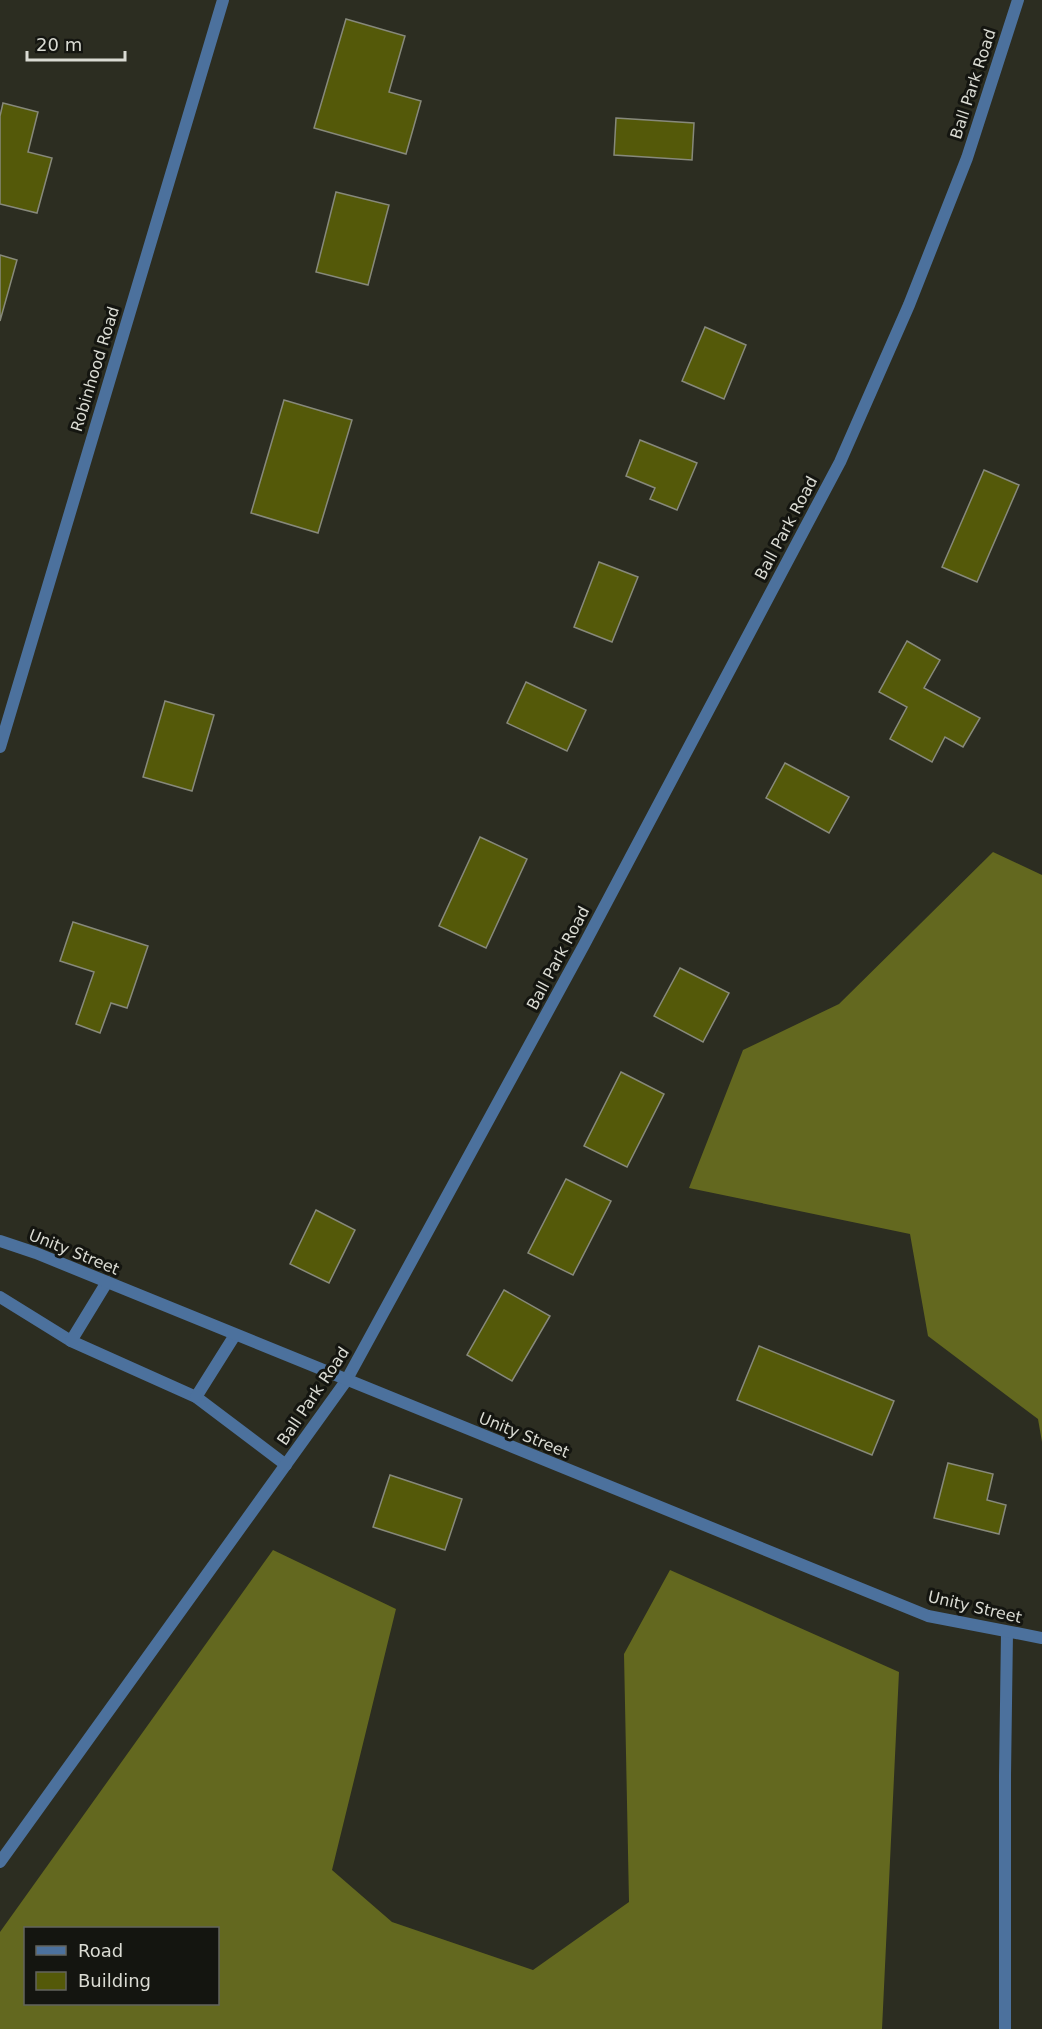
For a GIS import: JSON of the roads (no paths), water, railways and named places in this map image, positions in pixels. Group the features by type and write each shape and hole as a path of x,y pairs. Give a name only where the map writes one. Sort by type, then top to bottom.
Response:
{"street":[{"name":"Robinhood Road","path":"0,747 223,0"},
{"name":"Ball Park Road","path":"0,1862 346,1381 578,955 840,462 909,305 967,158 1018,0"},
{"name":"Unity Street","path":"1,1244 36,1253 928,1616 1042,1638"},
{"path":"71,1341 107,1282"},
{"path":"0,1297 71,1341 196,1397 286,1465"},
{"path":"196,1397 235,1335"},
{"path":"1005,2029 1007,1632"}]}
